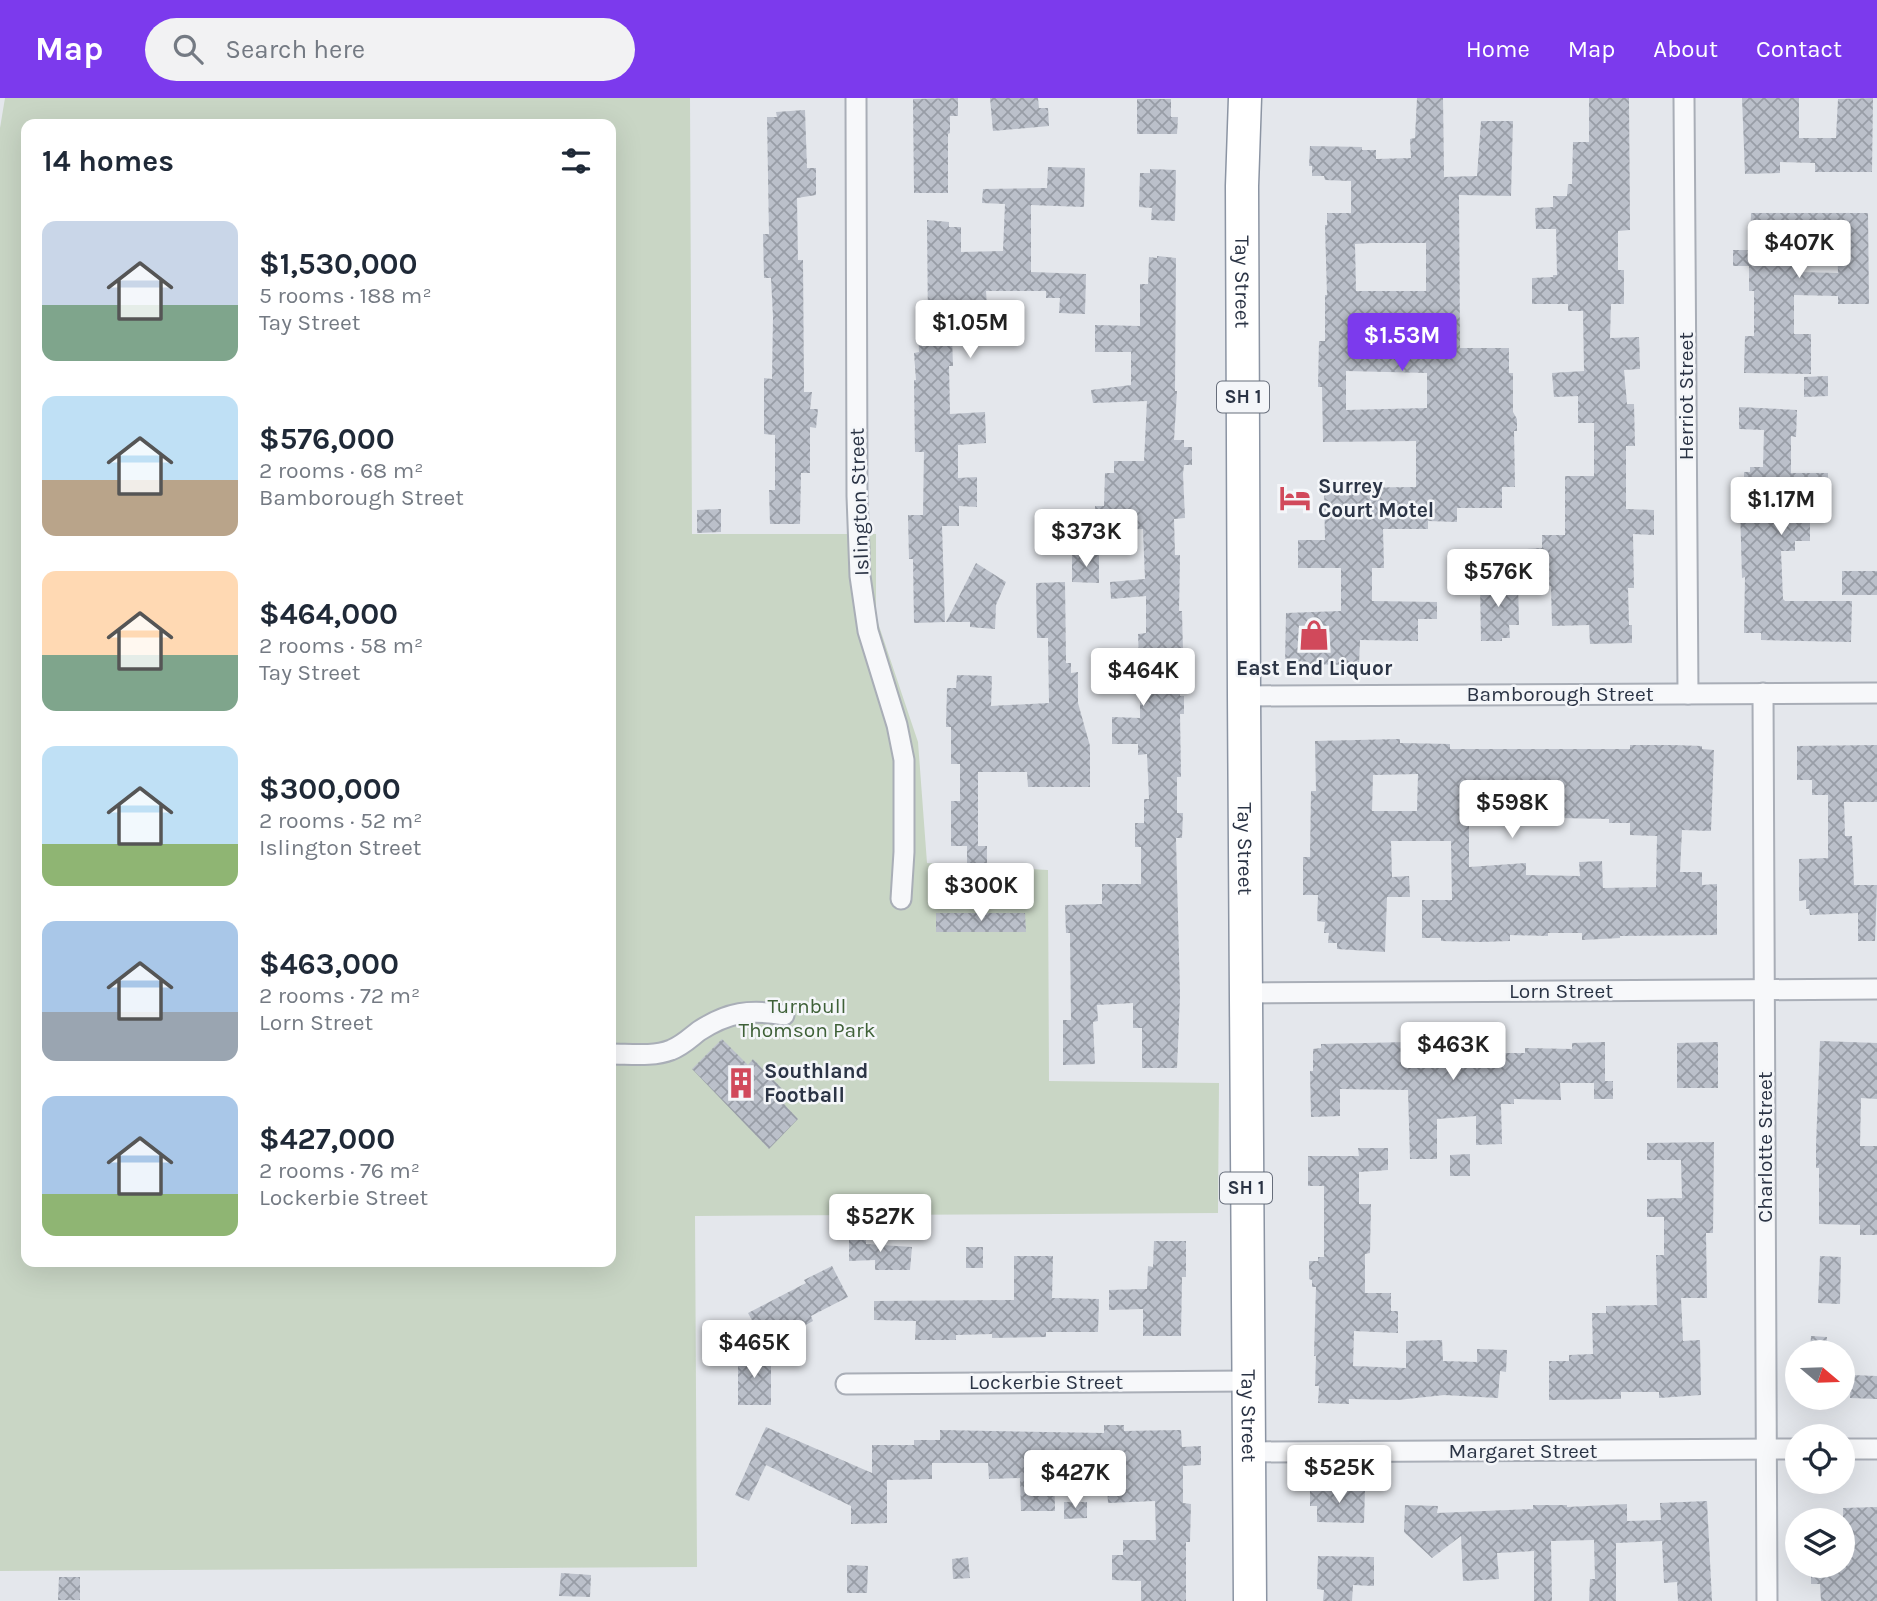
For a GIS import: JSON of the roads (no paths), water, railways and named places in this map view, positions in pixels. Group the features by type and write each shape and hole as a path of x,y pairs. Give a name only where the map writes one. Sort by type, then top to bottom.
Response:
{"highway":[{"name":"Tay Street","path":"1245,98 1242,186 1250,1601"}],"street":[{"name":"Islington Street","path":"856,98 857,496 860,576 868,631 897,725 904,760 901,899"},
{"name":"Herriot Street","path":"1684,98 1688,694"},
{"name":"Charlotte Street","path":"1763,693 1767,1601"},
{"name":"Bamborough Street","path":"1244,695 1877,693"},
{"name":"Lorn Street","path":"1245,993 1877,989"},
{"path":"616,1054 652,1054 670,1050 723,1018 740,1013 757,1011 784,1015"},
{"name":"Lockerbie Street","path":"846,1384 1247,1381"},
{"name":"Margaret Street","path":"1248,1452 1785,1449"},
{"path":"1855,1449 1877,1449"}],"place":[{"name":"Surrey Court Motel","path":"1295,498"},
{"name":"East End Liquor","path":"1314,635"},
{"name":"Southland Football","path":"741,1083"}],"park label":[{"name":"Turnbull Thomson Park","path":"807,1018"}]}
